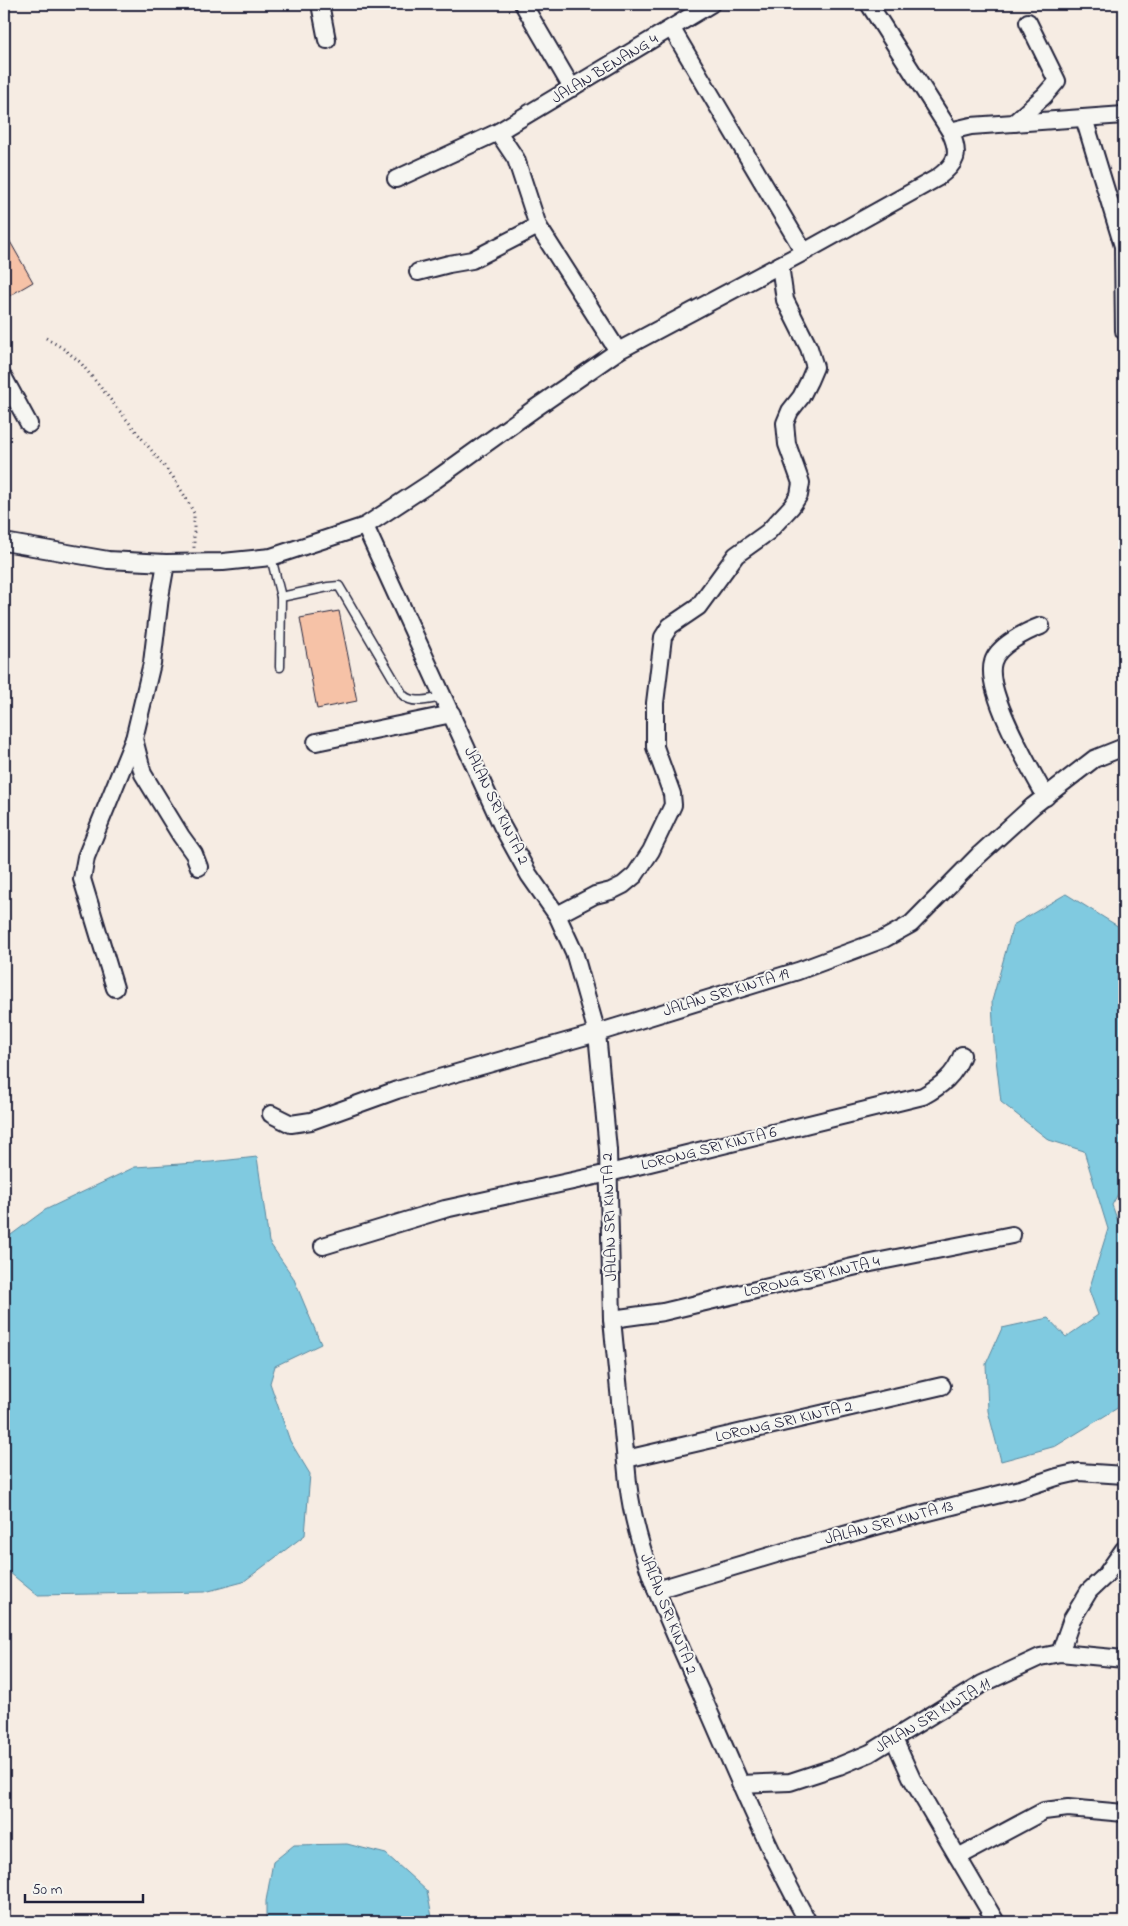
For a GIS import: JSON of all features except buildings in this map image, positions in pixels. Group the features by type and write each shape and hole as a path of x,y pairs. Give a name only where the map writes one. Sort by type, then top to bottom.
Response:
{"street":[{"path":"320,4 327,40"},
{"path":"523,4 572,88"},
{"name":"JALAN BENANG 4","path":"396,179 498,132 711,4"},
{"path":"4,542 108,560 195,563 271,557 365,526 427,485 618,351 804,252 937,178 949,169 955,160 955,142 950,131 869,4"},
{"path":"1014,123 1044,96 1057,81 1028,22"},
{"path":"672,28 804,252"},
{"path":"950,131 971,126 1124,115"},
{"path":"1084,118 1123,246 1124,331"},
{"path":"498,132 516,159 538,226 618,351"},
{"path":"418,272 472,260 538,226"},
{"path":"557,915 595,895 623,885 635,874 651,852 673,805 672,794 655,747 655,703 663,637 670,626 698,607 736,555 768,532 792,506 799,495 801,483 786,444 785,423 790,411 801,397 815,367 809,348 785,300 780,265"},
{"path":"4,378 30,424"},
{"name":"JALAN SRI KINTA 2","path":"365,526 502,826 529,875 557,915 574,952 597,1033 609,1173 612,1319 631,1508 640,1546 656,1590 740,1784 784,1878 808,1922"},
{"path":"115,988 82,879 86,857 134,739 152,663 166,563"},
{"path":"1041,626 1022,634 1003,648 992,661 993,682 1006,720 1024,758 1046,797"},
{"path":"316,742 452,714"},
{"path":"134,739 143,774 194,854 199,867"},
{"name":"JALAN SRI KINTA 19","path":"271,1114 290,1124 311,1121 397,1090 597,1033 798,971 884,939 911,924 934,903 978,856 1046,797 1094,760 1124,747"},
{"name":"LORONG SRI KINTA 6","path":"323,1246 445,1209 609,1173 923,1096 941,1086 958,1067 962,1055"},
{"name":"LORONG SRI KINTA 4","path":"612,1319 663,1312 861,1265 1012,1235"},
{"name":"LORONG SRI KINTA 2","path":"626,1459 942,1386"},
{"name":"JALAN SRI KINTA 13","path":"656,1590 783,1552 905,1518 1020,1489 1057,1477 1079,1472 1124,1475"},
{"path":"1060,1653 1072,1619 1089,1591 1105,1576 1124,1549"},
{"name":"JALAN SRI KINTA 11","path":"740,1784 790,1782 859,1759 982,1684 1040,1657 1060,1653 1124,1659"},
{"path":"894,1739 912,1779 996,1922"},
{"path":"958,1857 1044,1811 1068,1808 1124,1814"}],"lane":[{"path":"271,557 281,597 280,667"},
{"path":"281,597 339,586 403,695 413,701 443,697"}],"path":[{"path":"46,338 69,353 96,379 111,402 182,491 194,513 195,563"}],"water":[{"path":"1066,894 1124,930 1124,1183 1112,1205 1124,1238 1124,1404 1056,1446 1001,1461 988,1411 986,1364 1002,1328 1048,1318 1066,1337 1098,1315 1089,1290 1108,1229 1084,1151 1049,1140 1001,1102 994,1042 992,1001 1013,925"},
{"path":"257,1157 269,1242 293,1277 321,1344 275,1366 270,1383 290,1441 310,1474 305,1535 243,1582 205,1592 37,1595 4,1568 4,1240 45,1210 135,1167"},
{"path":"347,1844 386,1854 427,1891 433,1922 266,1922 266,1901 273,1862 294,1845"}]}
